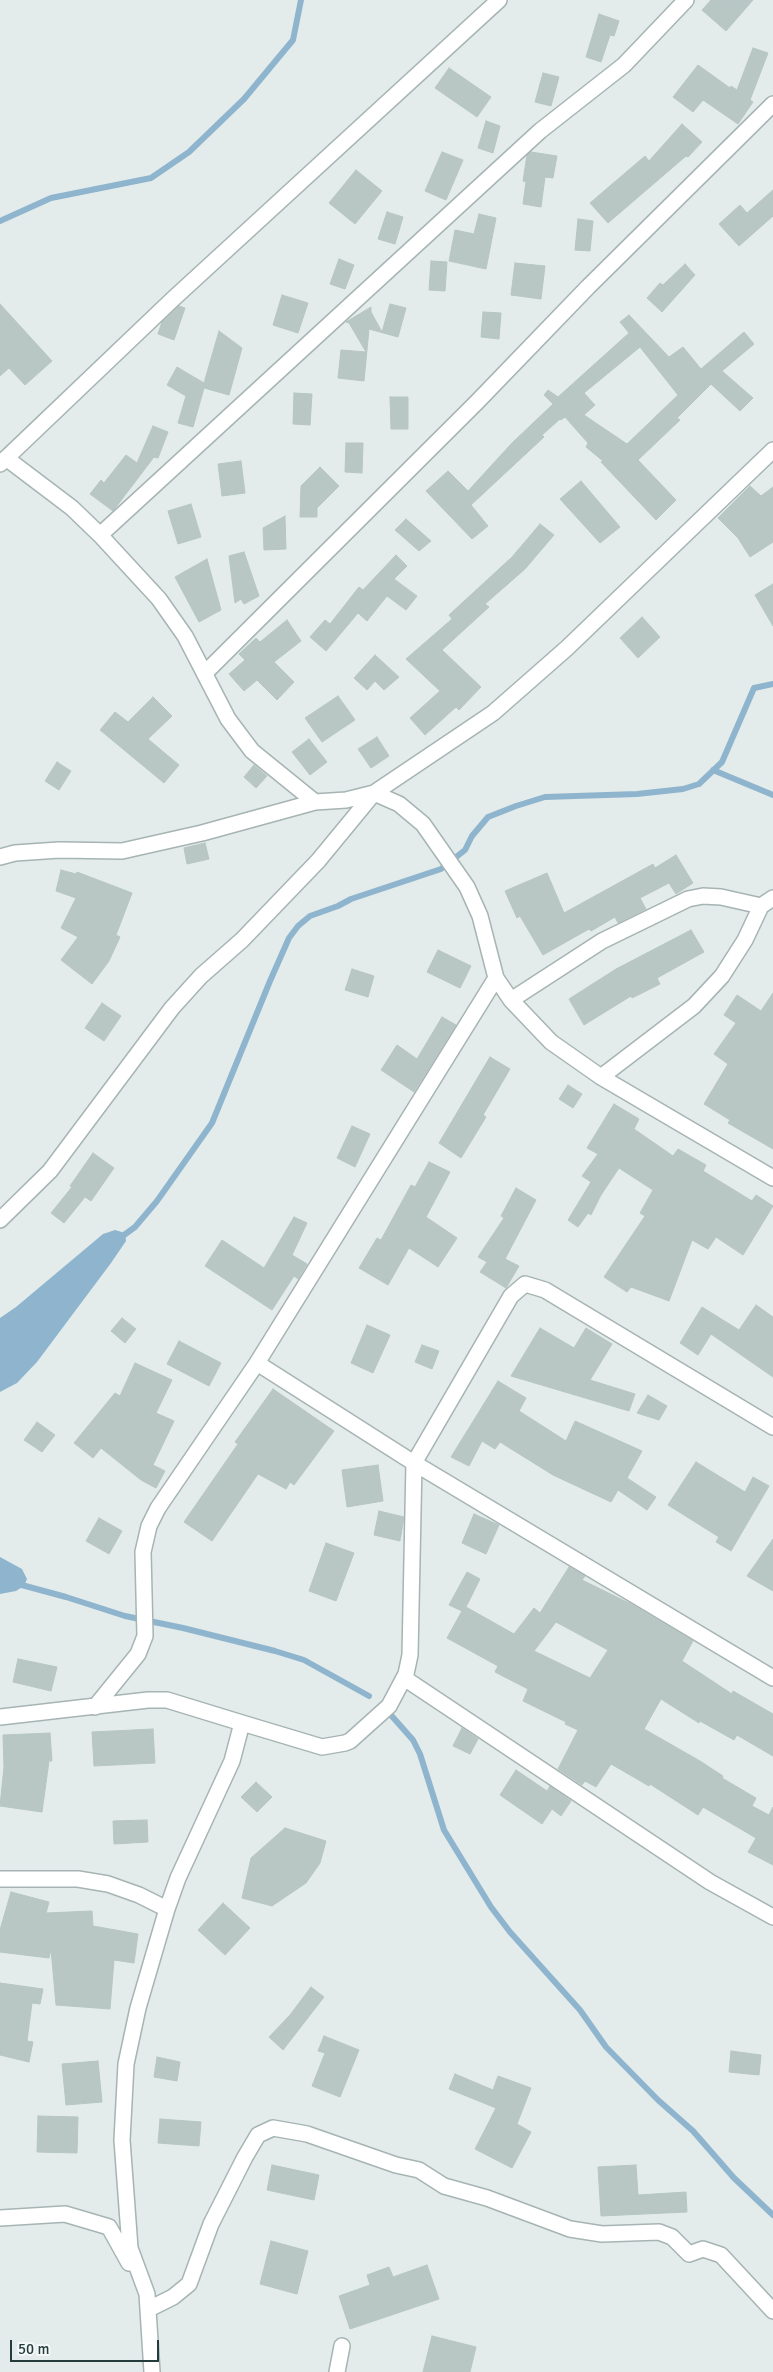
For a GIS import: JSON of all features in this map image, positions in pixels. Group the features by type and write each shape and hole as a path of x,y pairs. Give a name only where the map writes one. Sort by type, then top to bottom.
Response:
{"street":[{"path":"315,802 252,752 228,719 185,636 159,600 100,535 72,508 3,461 173,299 499,0"},
{"path":"100,535 540,131 624,65 686,0"},
{"path":"205,673 477,402 595,280 773,104"},
{"path":"0,1220 50,1171 172,1008 201,976 242,940 318,861 374,793 493,713 567,648 773,450"},
{"path":"0,858 15,854 59,850 122,851 202,833 315,802 346,800 374,793 399,804 423,824 467,887 480,916 496,978 511,1000 551,1042 601,1078 773,1178"},
{"path":"511,1000 602,941 688,899 703,896 721,896 767,902 722,976 694,1006 601,1078"},
{"path":"94,1707 138,1654 145,1636 143,1552 149,1526 158,1508 257,1364 496,978"},
{"path":"0,1717 148,1700 167,1700 322,1746 345,1743 389,1706 404,1678 410,1655 414,1463 511,1296 525,1284 545,1290 773,1427"},
{"path":"257,1364 414,1463 773,1678"},
{"path":"404,1678 710,1882 773,1917"},
{"path":"152,2372 148,2302 130,2248 122,2140 126,2064 138,2008 167,1909 178,1878 232,1761 242,1723"},
{"path":"0,1879 78,1879 108,1884 139,1895 167,1909"},
{"path":"148,2302 173,2297 188,2284 211,2224 245,2157 258,2135 273,2128 307,2134 396,2165 419,2170 444,2186 487,2198 570,2228 602,2234 659,2232 672,2238 689,2254 703,2249 721,2255 773,2311"},
{"path":"0,2218 65,2214 109,2227 148,2302"},
{"path":"336,2372 342,2346"}],"water":[{"path":"115,1230 125,1233 126,1241 111,1263 37,1362 17,1383 0,1392 0,1318 16,1307 103,1234"},
{"path":"0,1557 22,1569 27,1579 24,1586 16,1591 0,1594"}],"building":[{"path":"711,0 753,0 726,31 702,10"},
{"path":"599,14 619,21 614,36 610,35 601,62 586,57"},
{"path":"753,48 768,53 750,100 753,102 738,124 703,100 693,112 673,97 698,65 730,88 731,86 737,90"},
{"path":"449,68 491,97 477,117 435,88"},
{"path":"543,73 559,77 551,106 535,102"},
{"path":"486,121 500,126 493,153 478,148"},
{"path":"682,124 702,142 688,157 686,156 608,223 590,203 645,156 649,161"},
{"path":"442,152 463,160 446,200 425,191"},
{"path":"531,152 557,156 553,178 545,177 541,207 523,204 526,182 523,181 527,155"},
{"path":"356,170 382,191 355,224 329,203"},
{"path":"773,190 773,216 739,246 719,224 740,205 747,213"},
{"path":"387,212 403,217 395,244 378,239"},
{"path":"479,214 496,218 486,269 449,261 455,230 474,234"},
{"path":"578,219 593,221 590,251 575,250"},
{"path":"339,259 354,265 345,289 330,284"},
{"path":"431,261 447,262 445,291 429,290"},
{"path":"515,263 545,266 541,299 511,295"},
{"path":"685,264 695,275 662,312 647,298 660,283 663,285"},
{"path":"282,295 308,303 298,333 273,325"},
{"path":"0,304 52,361 25,385 9,368 0,376"},
{"path":"390,304 406,308 398,337 369,329 364,381 338,378 341,350 366,352 349,323 346,322 371,307 371,312 382,332"},
{"path":"179,306 185,308 174,340 158,334 162,322"},
{"path":"483,312 501,313 499,339 481,337"},
{"path":"629,315 669,357 683,347 701,369 744,332 754,344 722,371 753,398 740,411 711,384 677,418 680,420 638,460 676,500 656,520 601,462 603,461 586,447 588,443 565,417 560,419 542,435 544,437 471,505 488,526 472,539 426,491 448,471 468,491 512,443 553,404 544,395 548,390 558,397 629,333 620,322","holes":["640,347 678,395 627,444 584,415 595,405 584,393"]},
{"path":"219,331 242,348 229,395 204,388 193,427 178,423 186,396 167,385 177,367 204,383"},
{"path":"294,393 312,394 310,425 293,424"},
{"path":"390,397 408,397 408,429 391,429"},
{"path":"153,426 168,432 158,458 154,457 113,511 90,494 101,480 104,483 126,455 137,463"},
{"path":"346,443 363,443 362,473 345,472"},
{"path":"241,461 245,493 222,496 218,464"},
{"path":"320,467 339,486 317,508 317,517 300,517 301,486"},
{"path":"581,481 620,527 600,543 560,499"},
{"path":"750,486 761,496 773,487 773,542 750,557 738,538 718,518"},
{"path":"191,504 201,537 178,544 168,511"},
{"path":"285,516 286,549 264,550 263,528"},
{"path":"406,519 431,541 419,551 395,530"},
{"path":"540,524 554,535 525,569 485,604 489,607 442,650 481,687 459,710 456,707 425,735 410,718 440,691 406,659 452,619 449,615 512,557"},
{"path":"244,552 259,596 244,604 241,599 235,603 229,556"},
{"path":"396,555 407,566 394,579 417,596 406,610 387,596 367,621 358,613 326,651 310,637 325,620 330,624 359,587 363,590"},
{"path":"207,559 221,610 199,622 175,577"},
{"path":"773,584 773,626 755,595"},
{"path":"642,617 660,637 638,658 620,638"},
{"path":"287,620 301,641 274,662 294,682 277,700 257,680 244,691 229,674 245,660 239,654 256,638 260,642"},
{"path":"375,655 399,677 384,690 375,681 367,690 354,678"},
{"path":"338,696 355,720 322,742 305,718"},
{"path":"153,697 172,716 148,739 179,765 164,783 100,730 115,712 128,722"},
{"path":"377,737 389,756 371,768 358,749"},
{"path":"309,739 327,762 310,775 292,752"},
{"path":"57,762 71,771 59,790 45,781"},
{"path":"254,765 267,776 256,788 244,777"},
{"path":"205,843 209,859 187,864 184,848"},
{"path":"676,855 693,883 676,894 669,883 640,898 646,909 618,923 615,917 591,931 589,929 543,955 520,916 517,918 505,891 547,873 564,913 653,864 655,868"},
{"path":"61,870 76,874 77,872 132,893 116,935 120,937 109,961 92,984 61,960 78,937 61,928 76,898 56,891"},
{"path":"691,930 704,952 657,978 660,984 632,998 631,996 584,1025 569,999 616,969"},
{"path":"438,950 471,966 460,988 427,972"},
{"path":"352,969 374,976 368,997 345,990"},
{"path":"773,993 773,1149 728,1123 730,1120 704,1104 728,1064 714,1054 736,1023 724,1015 737,995 761,1011"},
{"path":"102,1003 121,1016 104,1041 85,1028"},
{"path":"442,1017 456,1025 414,1092 381,1070 397,1045 417,1059"},
{"path":"490,1057 510,1069 483,1115 486,1117 461,1158 439,1143"},
{"path":"568,1085 582,1094 573,1108 559,1099"},
{"path":"614,1104 639,1119 634,1129 673,1156 678,1149 706,1165 703,1171 752,1201 756,1195 773,1206 743,1255 716,1237 708,1249 692,1240 669,1301 631,1287 627,1292 604,1277 645,1216 640,1213 653,1190 619,1168 601,1195 591,1215 588,1213 578,1227 568,1220 591,1182 582,1176 598,1154 587,1148"},
{"path":"352,1126 370,1134 355,1167 337,1158"},
{"path":"93,1153 114,1168 91,1201 85,1197 64,1223 51,1213 72,1187 70,1186"},
{"path":"429,1162 450,1172 426,1217 457,1238 438,1267 409,1248 388,1285 359,1268 377,1238 381,1240 411,1185 415,1187"},
{"path":"516,1188 536,1200 505,1259 519,1266 506,1288 480,1272 487,1262 478,1257 504,1218 501,1216"},
{"path":"294,1217 307,1223 292,1255 307,1264 298,1279 294,1276 272,1310 205,1266 222,1240 264,1268"},
{"path":"756,1305 773,1317 773,1377 711,1334 698,1355 680,1343 702,1307 739,1330"},
{"path":"122,1318 136,1329 125,1343 111,1331"},
{"path":"367,1325 390,1335 373,1373 351,1363"},
{"path":"540,1328 574,1348 586,1328 612,1344 590,1380 635,1394 629,1411 511,1376"},
{"path":"179,1341 221,1363 209,1386 167,1364"},
{"path":"422,1345 439,1351 432,1369 415,1362"},
{"path":"135,1363 172,1380 156,1413 174,1421 153,1465 165,1471 156,1488 141,1480 101,1448 93,1458 74,1443 115,1393 120,1396"},
{"path":"498,1381 526,1398 519,1411 566,1441 575,1421 642,1451 627,1478 656,1497 647,1510 618,1490 611,1502 553,1475 500,1442 495,1449 482,1441 469,1466 451,1457"},
{"path":"273,1389 334,1431 294,1485 290,1482 286,1489 258,1474 212,1541 184,1522 238,1444 235,1442"},
{"path":"648,1395 667,1406 659,1420 637,1413"},
{"path":"37,1422 55,1435 42,1452 24,1440"},
{"path":"696,1462 745,1492 753,1477 769,1486 731,1551 716,1542 719,1537 668,1505"},
{"path":"378,1465 383,1501 347,1507 342,1470"},
{"path":"379,1511 404,1517 400,1541 374,1535"},
{"path":"474,1514 499,1525 486,1554 462,1543"},
{"path":"99,1518 122,1531 109,1554 86,1541"},
{"path":"773,1539 773,1591 747,1576"},
{"path":"326,1543 354,1553 336,1601 309,1591"},
{"path":"569,1567 585,1576 582,1580 631,1604 693,1641 682,1661 732,1694 733,1691 773,1714 773,1756 737,1735 734,1740 700,1721 699,1723 661,1699 644,1729 700,1761 723,1776 722,1778 756,1798 752,1806 769,1815 773,1807 773,1865 748,1852 756,1838 703,1807 698,1815 650,1784 649,1786 611,1764 596,1787 585,1781 582,1785 558,1769 578,1730 523,1701 528,1689 495,1672 498,1666 447,1638 462,1611 449,1605 467,1572 480,1579 466,1607 514,1634 534,1608 540,1613","holes":["556,1622 608,1650 590,1678 534,1651"]},
{"path":"18,1659 57,1667 51,1691 13,1682"},
{"path":"462,1728 478,1739 470,1754 453,1746"},
{"path":"153,1729 155,1763 94,1766 92,1732"},
{"path":"50,1733 52,1761 49,1761 42,1812 0,1806 4,1767 3,1735"},
{"path":"516,1770 547,1791 550,1786 571,1801 561,1816 552,1809 542,1824 500,1795"},
{"path":"256,1782 272,1797 257,1812 241,1797"},
{"path":"147,1820 148,1842 114,1844 113,1821"},
{"path":"285,1828 326,1841 320,1863 306,1883 272,1906 242,1898 251,1858"},
{"path":"11,1892 49,1902 46,1913 92,1911 93,1926 138,1934 134,1963 114,1960 110,2009 56,2005 51,1949 49,1958 0,1952 0,1930"},
{"path":"223,1903 250,1928 225,1955 198,1930"},
{"path":"0,1983 43,1989 40,2004 32,2003 27,2041 33,2042 29,2062 0,2055"},
{"path":"311,1987 324,1997 283,2050 269,2037 290,2015"},
{"path":"324,2036 359,2050 340,2097 312,2086 325,2053 318,2051"},
{"path":"731,2051 761,2055 759,2075 729,2072"},
{"path":"157,2057 180,2062 177,2081 154,2077"},
{"path":"98,2061 102,2102 66,2105 62,2064"},
{"path":"455,2074 493,2090 498,2076 531,2088 517,2124 531,2132 512,2168 475,2149 496,2108 449,2089"},
{"path":"38,2116 78,2117 77,2153 37,2152"},
{"path":"160,2119 201,2122 199,2146 158,2143"},
{"path":"272,2165 319,2175 314,2200 267,2190"},
{"path":"636,2165 638,2195 686,2192 687,2212 601,2216 598,2167"},
{"path":"271,2241 308,2251 297,2294 260,2284"},
{"path":"427,2265 439,2299 350,2329 339,2296 370,2285 367,2275 389,2267 393,2277"},
{"path":"432,2336 476,2347 470,2372 423,2372"}],"waterway":[{"path":"0,221 51,198 151,178 189,152 244,99 293,40 301,0"},
{"path":"120,1238 135,1227 157,1201 212,1123 270,981 289,938 298,926 310,916 351,899 441,869 465,850 472,836 488,817 516,806 545,797 637,794 683,789 699,784 722,762 754,688 773,684"},
{"path":"713,770 773,795"},
{"path":"18,1584 125,1616 183,1628 304,1660 369,1696"},
{"path":"390,1714 413,1740 420,1754 444,1830 491,1907 510,1932 580,2010 606,2047 658,2100 693,2131 734,2178 773,2215"}]}
